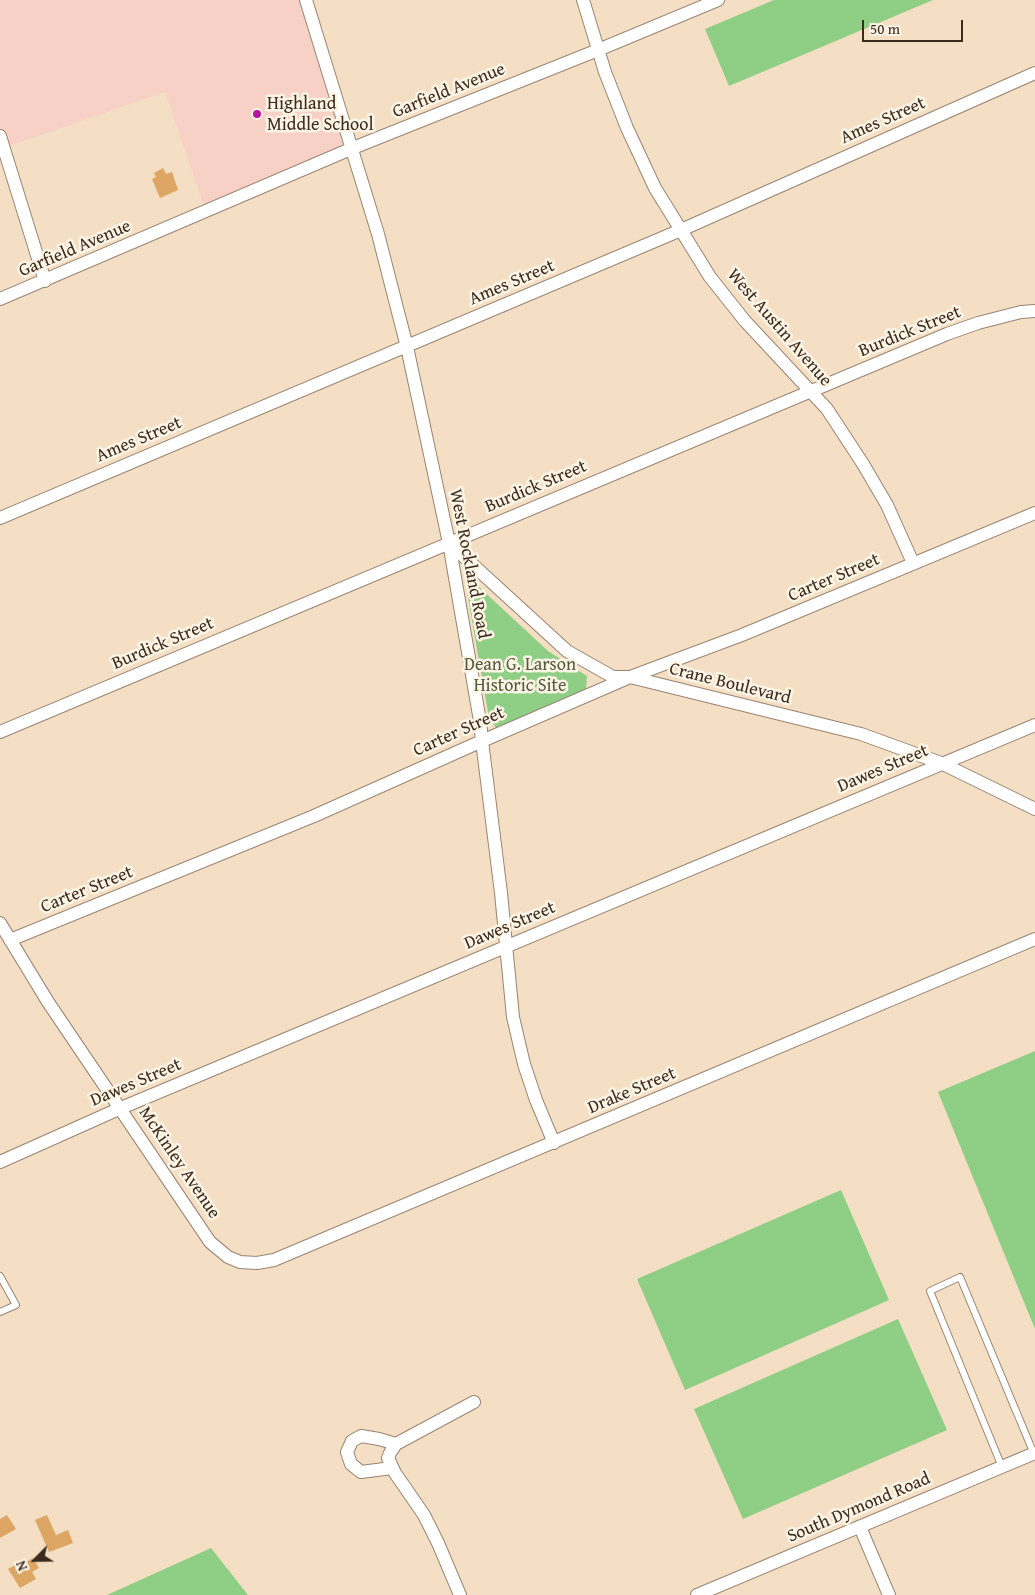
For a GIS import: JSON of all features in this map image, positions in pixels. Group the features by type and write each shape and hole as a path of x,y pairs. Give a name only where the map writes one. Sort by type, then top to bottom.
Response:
{"street":[{"name":"West Rockland Road","path":"306,0 353,148 407,346 449,543 480,721 501,893 513,1017 524,1064 536,1100 554,1143"},
{"name":"West Austin Avenue","path":"583,0 598,50 627,128 655,188 710,277 745,321 827,409 887,505 913,563"},
{"name":"Garfield Avenue","path":"0,300 353,148 718,0"},
{"name":"Ames Street","path":"0,518 680,230 1035,73"},
{"path":"0,136 45,281"},
{"name":"Burdick Street","path":"0,732 947,334 978,323 1021,312 1035,311"},
{"name":"Carter Street","path":"10,940 314,816 630,677 742,635 1035,513"},
{"name":"Crane Boulevard","path":"449,543 567,651 613,677 630,677 862,734 941,764 1035,809"},
{"name":"Dawes Street","path":"0,1162 121,1108 1035,725"},
{"name":"McKinley Avenue","path":"0,923 48,1002 210,1242 228,1257 240,1262"},
{"name":"Drake Street","path":"240,1262 257,1263 274,1260 1035,939"},
{"path":"460,1595 424,1515 392,1468 388,1458 396,1444 474,1402"},
{"path":"392,1468 361,1472 351,1464 347,1452 352,1441 361,1436 396,1444"},
{"name":"South Dymond Road","path":"697,1595 1034,1454"},
{"path":"860,1527 889,1595"}],"lane":[{"path":"0,1276 16,1305 0,1312"},
{"path":"1002,1467 930,1291 960,1277 1034,1454"}],"shaded area":[{"name":"Highland Middle School","path":"0,0 307,0 353,148 206,212 165,92 4,148 0,136"}],"green space":[{"path":"774,0 933,0 729,86 705,29"},
{"name":"Dean G. Larson Historic Site","path":"479,587 548,651 587,676 586,689 496,728 489,718 467,592"},
{"path":"1035,1051 1035,1329 938,1092"},
{"path":"841,1190 889,1300 685,1390 637,1279"},
{"path":"898,1319 947,1430 743,1519 694,1409"},
{"path":"211,1548 248,1595 107,1595"}],"building":[{"path":"163,168 166,174 172,172 178,190 160,198 152,179 156,177 154,173"},
{"path":"7,1515 16,1529 0,1538 0,1519"},
{"path":"47,1515 56,1535 68,1530 73,1543 49,1552 35,1520"},
{"path":"33,1558 39,1568 32,1572 36,1579 20,1588 8,1569"}],"place":[{"name":"Highland Middle School","path":"257,114"}]}
